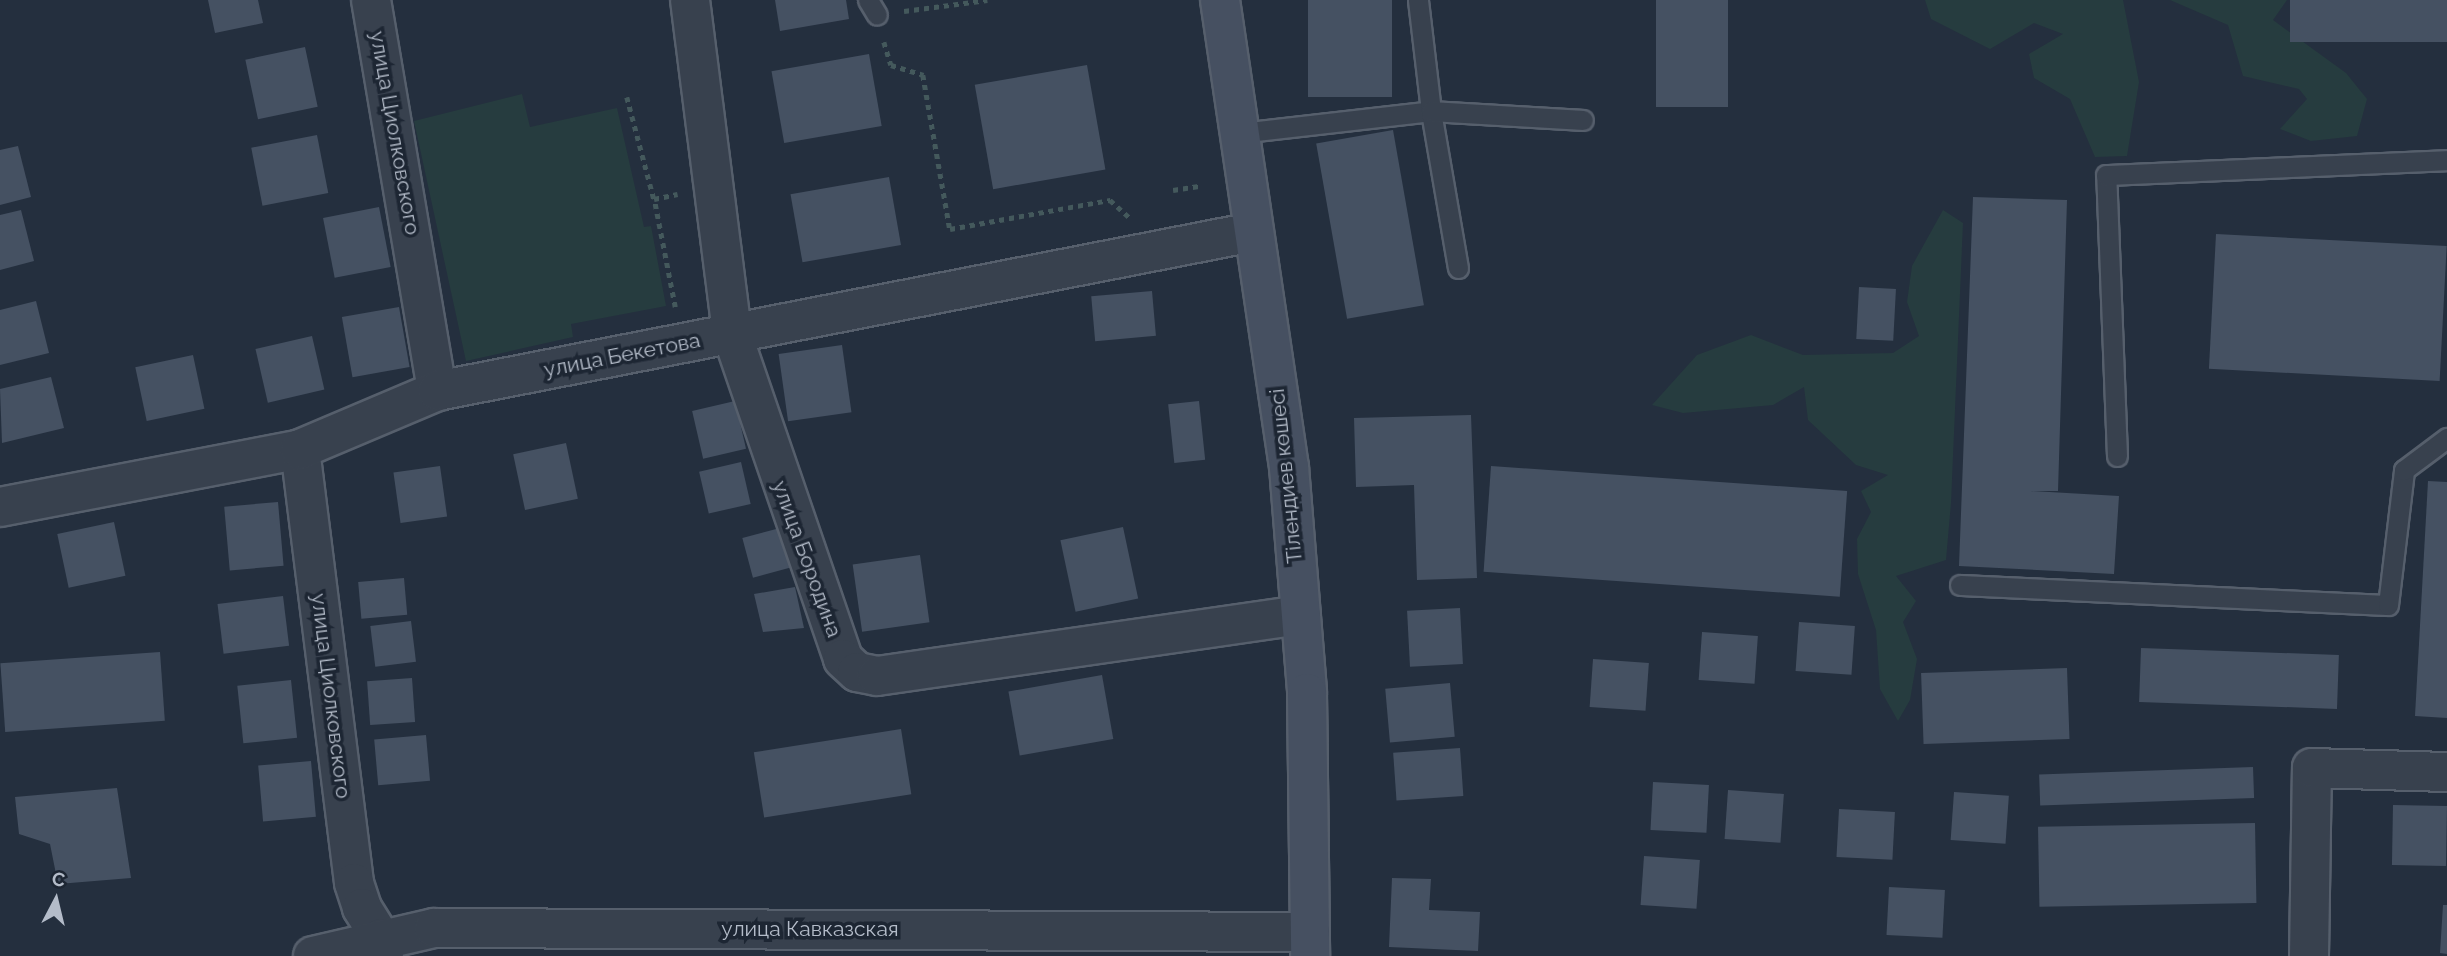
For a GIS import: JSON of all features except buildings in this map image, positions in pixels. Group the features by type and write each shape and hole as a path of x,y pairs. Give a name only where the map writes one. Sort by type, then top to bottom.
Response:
{"street":[{"name":"улица Циолковского","path":"371,0 437,391"},
{"name":"улица Бородина","path":"690,0 732,334 843,659 857,673 877,676 1301,615"},
{"name":"Тілендиев көшесі","path":"1220,0 1289,467 1301,615 1310,944"},
{"name":"улица Бекетова","path":"0,506 300,449 437,391 1253,232"},
{"name":"улица Циолковского","path":"300,449 354,884 362,908 382,947"},
{"path":"2309,956 2312,768 2447,772"},
{"name":"улица Кавказская","path":"313,956 382,947 434,928 1310,944"}],"lane":[{"path":"1418,0 1431,111 1458,268"},
{"path":"1239,133 1431,111 1583,120"},
{"path":"2117,456 2106,175 2447,160"},
{"path":"1960,585 2389,606 2404,470 2447,438"}],"path":[{"path":"987,0 872,7 891,65 922,75 950,229 1110,200 1138,226"},
{"path":"627,97 654,199 676,312 663,316"},
{"path":"1173,190 1199,186"},
{"path":"654,199 682,193"}],"green space":[{"path":"1925,0 2123,0 2139,82 2127,156 2095,157 2070,99 2034,78 2029,54 2063,34 2034,23 1990,49 1931,19"},
{"path":"2170,0 2287,0 2273,20 2346,73 2367,99 2357,136 2311,141 2280,129 2307,99 2299,89 2243,76 2228,25"},
{"path":"522,94 530,127 617,108 644,227 651,226 666,306 571,324 573,337 466,361 414,121"},
{"path":"1943,210 1963,223 1951,503 1946,560 1896,576 1916,601 1903,622 1917,659 1910,700 1898,721 1880,689 1876,630 1858,574 1857,539 1871,512 1861,491 1888,475 1856,465 1808,420 1804,387 1773,405 1683,413 1652,405 1697,355 1751,335 1803,355 1893,353 1919,336 1907,302 1912,266"}]}
